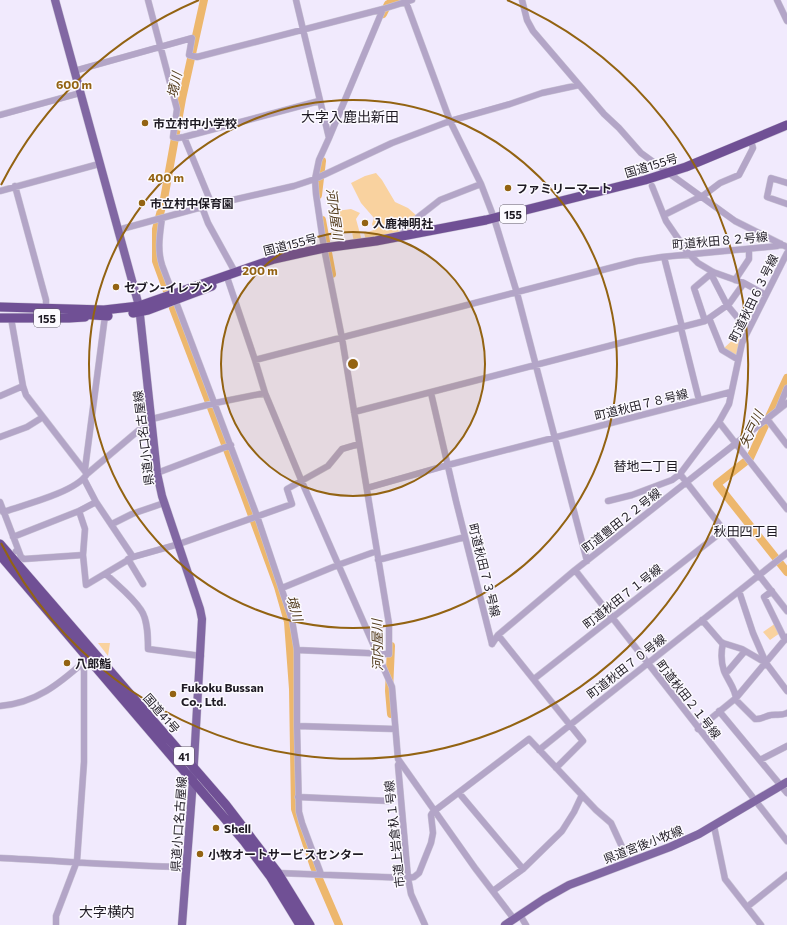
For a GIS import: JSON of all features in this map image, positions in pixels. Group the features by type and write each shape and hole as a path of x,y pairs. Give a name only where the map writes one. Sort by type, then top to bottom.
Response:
{"highway":[{"name":"国道155号","path":"2,309 105,316 140,309 272,265 325,251 494,218 645,180 668,173 751,141 787,125"},
{"name":"国道155号","path":"174,297 235,272 274,259 325,251"},
{"name":"国道155号","path":"2,309 31,307 104,310 140,309"},
{"name":"155","path":"2,309 11,318 68,318 94,316"},
{"name":"国道41号","path":"0,544 4,558 244,840 286,901 300,925"},
{"name":"国道41号","path":"89,659 194,768 239,822 278,873 310,925"}],"main road":[{"name":"県道小口名古屋線","path":"55,0 140,309 158,473 164,502 200,609 203,628 182,925"},
{"name":"県道宮後小牧線","path":"505,925 566,887 681,843 714,826 784,784"}],"street":[{"path":"148,0 178,109 178,137 212,205"},
{"path":"296,0 329,138"},
{"path":"522,0 525,17 531,28 579,85 637,149 700,197 735,221 787,248"},
{"path":"777,0 787,21"},
{"path":"74,71 192,38 189,55 197,57 304,30 409,1 450,121 481,184 494,218 517,292 587,561"},
{"path":"297,650 389,654 389,624 342,338 325,251 315,179 319,160 383,9"},
{"path":"118,230 202,207 294,186 315,179 392,143 450,121 510,104 542,93 579,85"},
{"path":"0,115 80,93"},
{"path":"178,137 319,101"},
{"path":"664,215 700,197 720,183 741,173 753,148 751,141"},
{"path":"0,191 100,164"},
{"path":"787,183 771,178 767,197 787,203"},
{"path":"404,236 403,229 440,200 481,184"},
{"path":"15,186 46,300 46,308"},
{"path":"652,186 666,221 690,255 712,273 744,283 766,295"},
{"path":"202,207 208,223 235,272"},
{"path":"162,218 158,242 159,256 216,403 292,620 297,650 299,812 321,874"},
{"name":"町道秋田８２号線","path":"255,360 637,261 663,257 777,246 781,244"},
{"path":"735,280 749,259 749,249"},
{"name":"町道秋田６３号線","path":"680,474 719,422 729,404 738,359 747,329 787,253"},
{"path":"663,257 699,400"},
{"path":"712,273 727,306 747,329"},
{"path":"712,273 694,288 707,320 722,350 738,359"},
{"path":"228,280 265,393 302,482 392,688 398,757 400,762 493,891 526,925"},
{"path":"354,412 537,366 707,320 727,306 744,283"},
{"path":"85,474 105,316"},
{"path":"11,318 23,386 26,395 85,474 96,502 112,524 144,584"},
{"path":"0,396 23,386"},
{"path":"777,411 787,388"},
{"name":"町道秋田７８号線","path":"367,488 448,465 731,392"},
{"path":"3,512 72,487 85,474 152,419 216,403 265,393"},
{"name":"町道秋田７３号線","path":"431,393 456,501 492,644"},
{"name":"町道豊田２２号線","path":"492,644 498,635 575,570 787,404"},
{"path":"0,437 27,428 43,417"},
{"path":"767,419 787,446"},
{"path":"719,422 787,509"},
{"path":"79,511 85,529 84,554 86,585 131,558 179,544 292,504 287,489 302,482 328,466 342,449 359,444"},
{"path":"158,473 231,445"},
{"path":"608,501 632,495 672,480 680,474 787,611"},
{"path":"0,502 22,558 84,554"},
{"path":"13,536 79,511 96,502"},
{"path":"112,524 132,514 164,502"},
{"name":"町道秋田７１号線","path":"533,678 723,529"},
{"path":"378,560 465,537"},
{"path":"4,558 18,549"},
{"path":"282,588 377,551"},
{"name":"町道秋田７０号線","path":"539,750 787,553"},
{"name":"町道秋田２１号線","path":"575,570 698,729 786,837"},
{"path":"106,574 142,611 148,649 201,656"},
{"path":"739,591 753,633 766,663 787,691"},
{"path":"698,729 736,698 786,639 764,597 772,591"},
{"path":"702,620 721,642 745,651 766,663"},
{"path":"498,635 583,741 556,768"},
{"path":"723,643 721,661 736,694 736,700 755,718 758,719 787,713"},
{"path":"725,672 728,671 745,651"},
{"path":"0,706 18,703 45,693 60,683 89,659"},
{"path":"56,925 56,916 76,861 84,762 84,671 89,659"},
{"path":"718,712 760,760 784,784 787,793"},
{"path":"297,726 395,729"},
{"path":"278,873 414,877 419,873 431,843 433,833 431,815 529,740 596,810 611,823 629,862"},
{"path":"760,760 787,746"},
{"name":"市道上岩倉杁１号線","path":"400,762 398,765 408,878 411,894 425,925"},
{"path":"459,793 523,869"},
{"path":"493,891 523,869 562,831 574,812 582,795"},
{"path":"298,797 390,801"},
{"path":"714,826 725,879 761,925"},
{"path":"0,858 76,861 137,866 186,867"},
{"path":"747,907 787,875"}],"shaded area":[{"path":"376,173 395,202 408,208 417,216 410,223 409,233 366,240 364,233 374,230 372,224 374,218 361,203 351,183 365,176"},
{"path":"351,209 360,213 356,219 362,241 354,242 352,232 333,234 329,212"},
{"path":"737,336 741,342 737,355 735,356 724,348"},
{"path":"776,623 780,633 770,640 763,632"},
{"path":"98,643 110,643 108,656"}],"waterway":[{"name":"境川","path":"167,291 156,261 156,229 164,199 182,99 204,0"},
{"name":"河内屋川","path":"383,14 388,4 401,0"},
{"name":"河内屋川","path":"318,195 322,161"},
{"name":"河内屋川","path":"322,220 332,274"},
{"name":"境川","path":"173,308 244,494 278,587 288,622 293,689 295,809 314,867 339,925"},
{"name":"矢戸川","path":"787,378 750,458 717,484 787,572"},
{"name":"河内屋川","path":"391,646 389,691 391,714"}],"place":[{"name":"市立村中小学校","path":"145,123"},
{"name":"ファミリーマート","path":"508,188"},
{"name":"市立村中保育園","path":"142,203"},
{"name":"入鹿神明社","path":"365,223"},
{"name":"セブン-イレブン","path":"116,287"},
{"name":"八郎鮨","path":"67,663"},
{"name":"Fukoku Bussan Co., Ltd.","path":"173,694"},
{"name":"Shell","path":"216,828"},
{"name":"小牧オートサービスセンター","path":"200,854"}],"district":[{"name":"大字入鹿出新田","path":"350,116"},
{"name":"替地二丁目","path":"646,466"},
{"name":"秋田四丁目","path":"746,531"},
{"name":"大字横内","path":"107,911"}]}
